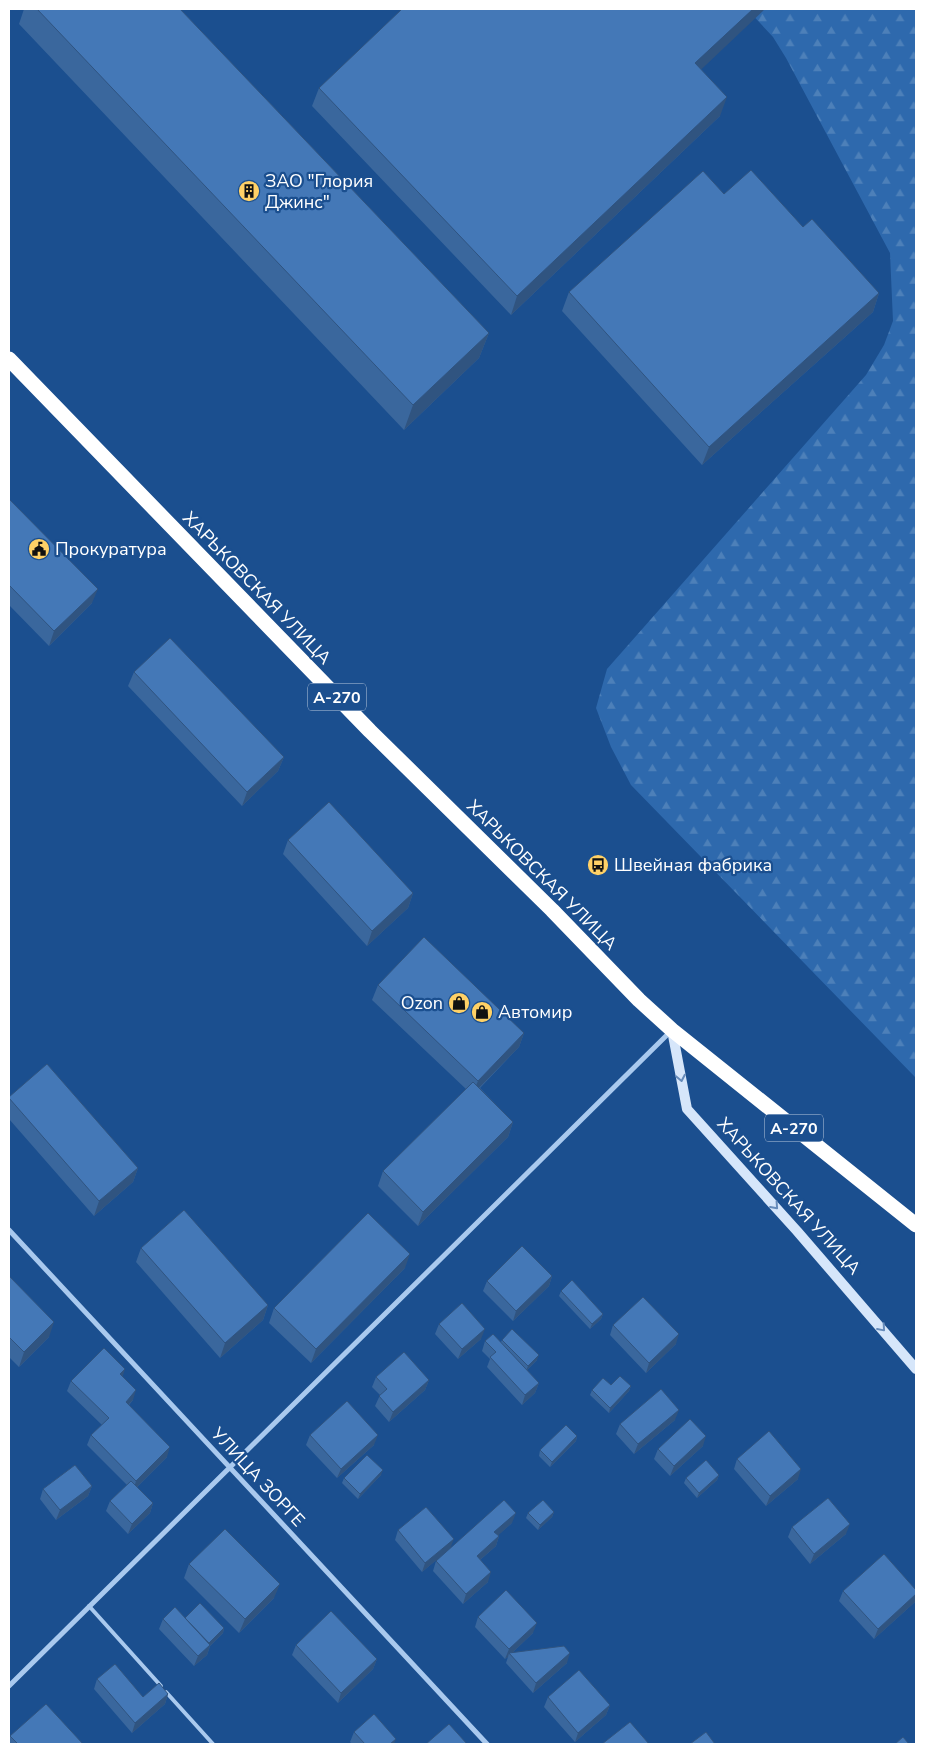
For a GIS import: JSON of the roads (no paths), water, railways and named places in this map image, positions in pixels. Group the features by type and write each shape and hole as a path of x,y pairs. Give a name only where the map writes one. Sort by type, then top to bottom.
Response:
{"highway":[{"name":"ХАРЬКОВСКАЯ УЛИЦА","path":"9,359 370,731 552,910 639,1000 672,1030 916,1225"}],"main road":[{"name":"ХАРЬКОВСКАЯ УЛИЦА","path":"672,1030 687,1109 798,1231 916,1369"}],"street":[{"path":"9,1686 672,1030"},
{"name":"УЛИЦА ЗОРГЕ","path":"9,1230 487,1744"}],"lane":[{"path":"89,1606 213,1744"}],"place":[{"name":"ЗАО \"Глория Джинс\"","path":"249,191"},
{"name":"Прокуратура","path":"39,549"},
{"name":"Швейная фабрика","path":"598,865"},
{"name":"Ozon","path":"459,1003"},
{"name":"Автомир","path":"482,1012"}]}
